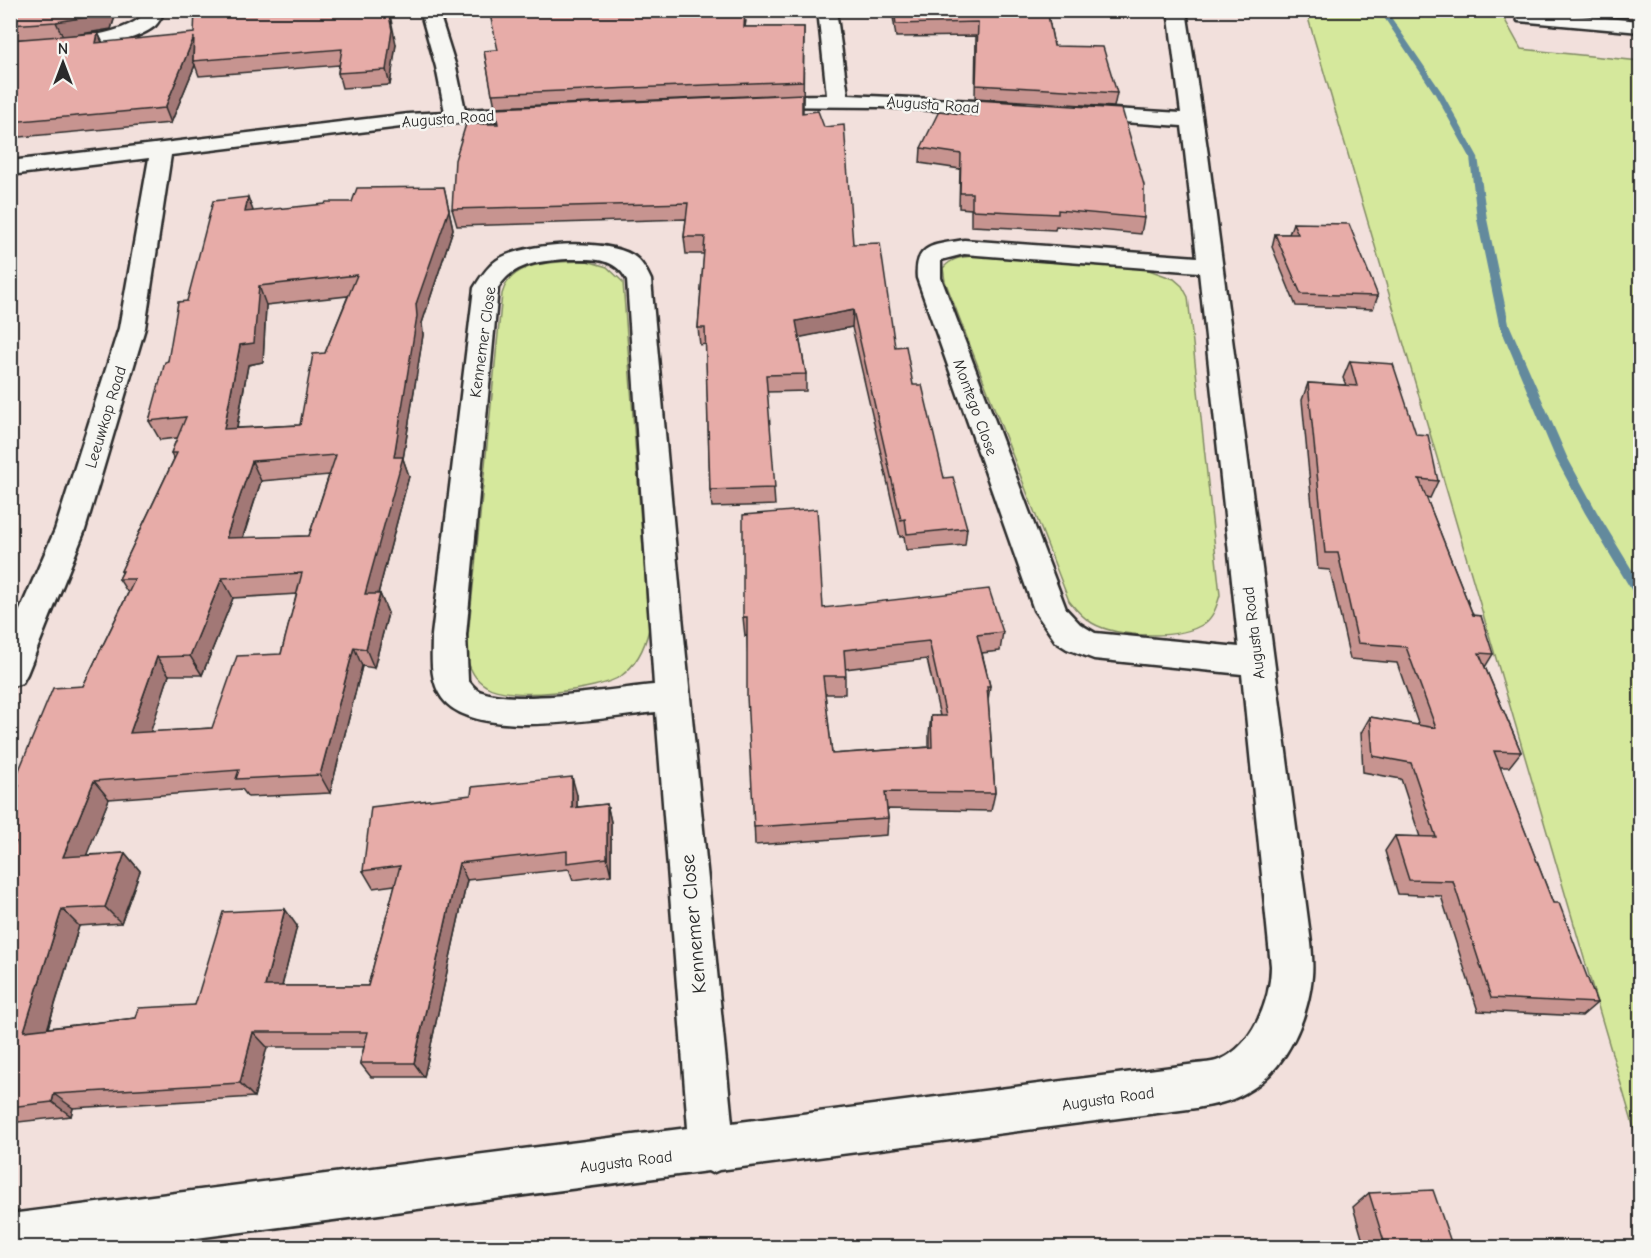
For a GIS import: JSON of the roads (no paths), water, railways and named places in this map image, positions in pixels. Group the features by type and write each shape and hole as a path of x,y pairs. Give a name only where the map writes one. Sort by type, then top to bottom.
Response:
{"street":[{"path":"10,48 129,33 147,25 155,18 156,10"},
{"path":"429,10 446,67 456,116"},
{"path":"827,10 838,100"},
{"name":"Augusta Road","path":"10,1238 712,1150 1196,1086 1226,1079 1250,1066 1266,1047 1283,1017 1291,981 1291,943 1177,10"},
{"path":"1525,17 1641,27"},
{"name":"Augusta Road","path":"738,103 838,100 1036,111"},
{"name":"Augusta Road","path":"10,168 456,116 566,111"},
{"path":"1060,112 1191,120"},
{"name":"Leeuwkop Road","path":"10,674 70,530 119,372 140,290 161,149"},
{"name":"Montego Close","path":"1208,265 980,247 937,252 930,258 928,265 929,278 1050,610 1062,628 1076,641 1094,646 1256,662"},
{"name":"Kennemer Close","path":"674,697 533,710 500,710 466,701 454,688 449,676 450,635 486,288 491,278 512,262 546,255 607,253 621,258 639,280 650,433 674,697 712,1150"}],"waterway":[{"path":"1382,10 1439,94 1474,157 1482,219 1504,324 1561,457 1591,513 1640,593"}]}
